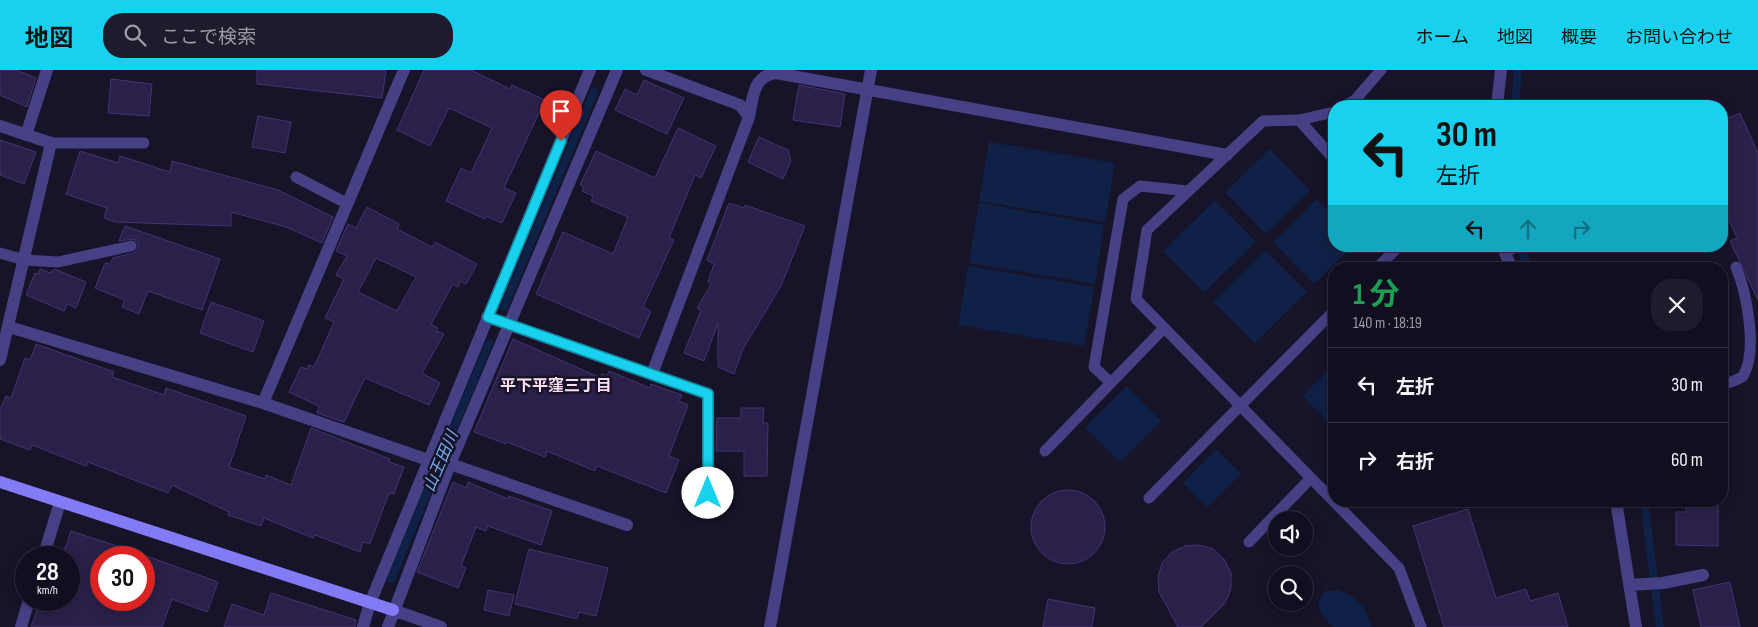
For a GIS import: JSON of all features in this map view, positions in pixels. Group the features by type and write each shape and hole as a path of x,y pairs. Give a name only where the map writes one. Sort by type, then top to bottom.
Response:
{"street":[{"path":"26,135 47,70"},
{"path":"263,403 404,70"},
{"path":"363,627 370,603 428,460 590,70"},
{"path":"388,627 450,464 511,325 617,70"},
{"path":"646,70 740,105 748,117"},
{"path":"770,627 871,70"},
{"path":"1497,100 1501,70"},
{"path":"652,374 748,117 757,82 766,74 776,73 1226,155"},
{"path":"0,126 51,143 0,360"},
{"path":"488,317 708,394 708,493"},
{"path":"9,326 263,403 428,460"},
{"path":"450,464 627,525"},
{"path":"0,482 440,627"},
{"path":"47,546 60,502"},
{"path":"1617,507 1636,627"},
{"path":"1629,585 1663,583 1703,575"},
{"path":"21,627 26,611"}],"lane":[{"path":"1356,100 1380,70"},
{"path":"1328,113 1298,120 1263,121 1147,230 1136,299 1328,495"},
{"path":"1298,120 1328,152"},
{"path":"51,143 144,143"},
{"path":"296,177 348,204"},
{"path":"1111,383 1094,367 1123,199 1140,186 1188,192"},
{"path":"0,253 25,260 58,262 131,246"},
{"path":"1383,262 1392,252"},
{"path":"1728,382 1742,377 1749,366 1754,346 1754,333 1747,294 1736,268"},
{"path":"1149,498 1328,318"},
{"path":"1044,451 1164,328"},
{"path":"1249,542 1311,478"},
{"path":"1339,507 1399,568 1421,627"}],"water":[{"path":"989,142 1115,163 1105,222 979,201"},
{"path":"1270,149 1310,191 1266,234 1225,192"},
{"path":"1317,199 1328,210 1328,252 1347,252 1337,262 1328,262 1328,270 1314,284 1273,242"},
{"path":"1215,200 1256,242 1204,293 1163,251"},
{"path":"979,203 1104,225 1095,284 969,263"},
{"path":"1265,250 1307,292 1255,343 1213,302"},
{"path":"968,266 1094,287 1084,346 958,325"},
{"path":"1328,371 1328,421 1302,396"},
{"path":"1127,386 1161,421 1120,462 1085,427"},
{"path":"1216,449 1241,474 1207,508 1183,483"},
{"path":"1339,590 1351,596 1360,604 1367,614 1372,627 1333,627 1329,623 1320,610 1319,601 1325,591"}],"building":[{"path":"0,70 16,70 36,78 27,107 0,95"},
{"path":"257,70 386,70 382,98 257,84"},
{"path":"424,70 471,70 510,89 512,85 545,100 504,188 516,193 502,223 486,216 485,219 446,201 461,168 471,173 492,128 449,108 430,146 397,130"},
{"path":"111,79 152,84 149,116 108,113"},
{"path":"644,80 684,98 667,134 615,110 625,89 637,95"},
{"path":"799,85 845,94 840,127 793,120"},
{"path":"1740,113 1758,153 1758,300 1730,241 1737,238 1728,218 1728,118"},
{"path":"258,116 291,122 285,153 252,147"},
{"path":"678,128 716,146 701,178 695,175 669,238 674,240 643,307 651,311 639,338 536,294 563,232 613,254 628,217 591,201 593,196 582,191 584,187 580,185 596,151 655,178"},
{"path":"759,137 788,150 791,161 783,179 748,162"},
{"path":"0,140 36,152 24,184 0,175"},
{"path":"80,151 118,163 120,156 170,172 172,161 278,190 333,217 322,243 286,227 231,212 231,226 115,222 104,218 107,208 66,194"},
{"path":"729,203 744,208 745,205 805,226 781,286 743,349 734,374 718,367 718,323 704,361 684,353 701,310 697,308 711,284 708,282 714,264 707,260"},
{"path":"367,207 399,224 397,229 432,247 435,242 477,264 466,284 461,281 458,287 453,284 431,324 438,328 436,331 444,334 422,373 440,383 429,405 365,378 344,422 317,413 319,406 289,392 301,367 307,369 309,365 314,367 334,322 325,318 344,279 336,275 347,256 336,251 348,224 356,228","holes":["376,258 416,277 397,311 358,292"]},
{"path":"125,226 220,259 202,310 148,291 139,314 122,307 125,300 95,288 105,263 110,264 113,258 133,253 138,249 138,244 134,239 119,241"},
{"path":"40,269 50,273 54,269 86,282 76,308 67,304 64,311 26,295 35,273 38,274"},
{"path":"211,302 264,321 253,352 200,333"},
{"path":"513,339 601,378 602,374 607,376 609,371 650,388 651,384 682,395 679,401 688,405 669,456 679,460 666,493 597,466 595,471 547,451 545,457 507,442 506,444 474,432"},
{"path":"36,344 114,372 112,377 164,395 166,388 246,416 229,467 265,479 266,475 291,485 311,428 390,459 389,462 404,467 394,494 389,493 370,544 363,542 360,552 315,535 313,538 264,518 261,526 228,515 229,512 172,485 168,493 88,462 86,466 32,445 30,450 0,439 0,409 6,396 11,398 25,358 30,360"},
{"path":"741,408 764,408 763,423 768,423 767,476 744,476 744,451 716,451 717,418 741,418"},
{"path":"453,482 466,488 468,482 508,499 509,496 552,511 541,545 488,526 486,531 476,527 461,566 466,568 458,588 417,572"},
{"path":"1068,490 1082,493 1094,501 1102,513 1105,527 1102,541 1094,553 1082,561 1068,564 1054,561 1042,553 1034,541 1031,527 1034,513 1042,501 1054,493"},
{"path":"1686,507 1718,507 1718,546 1676,545 1676,512 1686,512"},
{"path":"1468,509 1496,598 1526,589 1530,601 1558,593 1568,627 1444,627 1413,526"},
{"path":"71,531 117,546 90,546 90,611 155,611 155,559 218,582 207,612 172,599 162,627 31,627 37,611 80,611 80,546 66,546"},
{"path":"1199,545 1213,549 1224,559 1231,573 1231,589 1225,603 1201,627 1178,627 1159,592 1158,577 1162,563 1172,552 1185,546"},
{"path":"529,549 608,568 596,616 579,612 577,619 515,604"},
{"path":"1730,582 1740,627 1701,627 1693,590"},
{"path":"488,590 514,595 509,616 484,610"},
{"path":"271,593 356,620 355,627 224,627 232,604 264,615"},
{"path":"1048,599 1095,608 1092,627 1043,627"}],"waterway":[{"path":"1516,100 1518,70"},
{"name":"山王田川","path":"504,307 594,92"},
{"path":"1522,252 1526,262"},
{"name":"山王田川","path":"391,579 489,343"},
{"path":"1645,507 1660,627"}],"district":[{"name":"平下平窪三丁目","path":"556,385"}],"route":[{"path":"561,141 488,317 708,394 708,493"}]}
